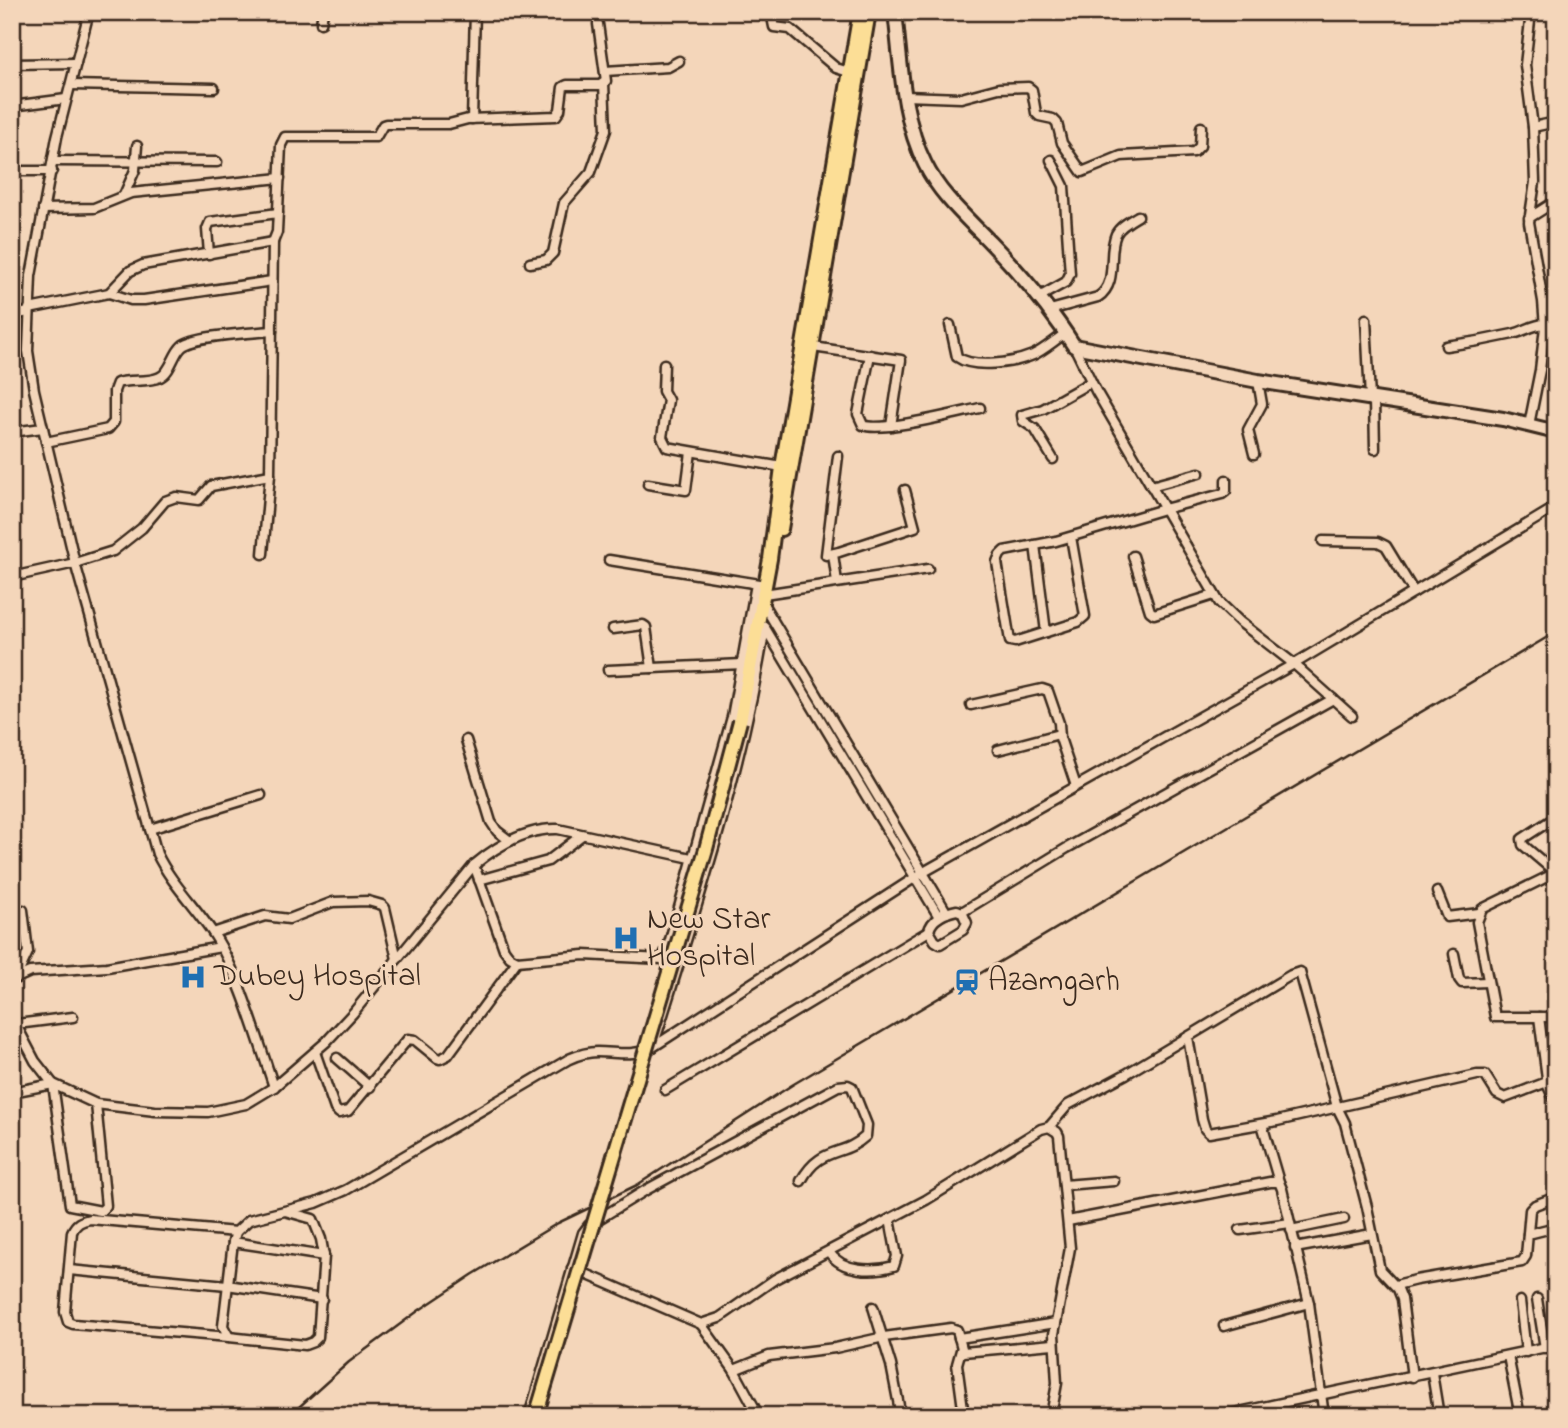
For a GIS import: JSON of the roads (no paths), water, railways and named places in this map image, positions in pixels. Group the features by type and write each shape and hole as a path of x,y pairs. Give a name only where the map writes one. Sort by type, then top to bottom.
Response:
{"main road":[{"path":"770,559 780,534 813,347 854,74 860,12"},
{"path":"536,1416 706,849 740,721 762,623 762,591 770,559 782,467 854,74 869,12"},
{"path":"895,12 905,96 917,146 931,175 950,201 1013,266 1050,310 1074,346 1258,381 1474,414 1556,432"}],"street":[{"path":"89,12 66,99 31,275 30,371 75,563 150,829 163,866 221,947 235,978 274,1087"},
{"path":"321,23 323,12"},
{"path":"472,119 475,12"},
{"path":"771,12 774,27 790,29 831,64 854,74"},
{"path":"1529,425 1540,370 1545,324 1529,218 1535,182 1525,65 1531,12"},
{"path":"530,263 545,260 552,253 564,203 591,172 606,130 605,71 598,24"},
{"path":"605,71 668,67 679,61"},
{"path":"12,64 76,63"},
{"path":"263,554 270,475 273,242 277,232 281,145 285,138 376,137 386,124 449,124 472,119 556,116 560,110 564,87 604,83"},
{"path":"71,85 214,88"},
{"path":"905,96 961,98 999,88 1028,87 1038,115 1049,117 1057,123 1062,143 1082,172 1121,156 1194,152 1200,146 1201,127"},
{"path":"12,106 66,99"},
{"path":"1532,127 1556,122"},
{"path":"124,195 136,162 137,146"},
{"path":"1039,297 1066,282 1070,274 1064,186 1051,160"},
{"path":"12,171 136,162 217,162"},
{"path":"43,209 94,208 124,195 280,178"},
{"path":"1529,218 1556,201"},
{"path":"209,254 207,229 210,222 278,213"},
{"path":"1050,310 1098,297 1104,292 1110,283 1116,234 1138,216"},
{"path":"109,293 136,267 273,242"},
{"path":"12,315 109,293 131,300 144,300 272,281"},
{"path":"1366,319 1375,449"},
{"path":"950,324 957,358 978,363 1000,364 1033,355 1066,333"},
{"path":"1446,346 1487,340 1519,332 1533,325 1545,324"},
{"path":"46,442 108,429 114,422 114,391 117,383 159,377 166,372 177,352 186,344 198,340 272,331"},
{"path":"1074,346 1091,382 1214,595 1240,622 1294,664 1352,716"},
{"path":"813,347 901,360 891,426"},
{"path":"870,355 859,417 863,425 891,426 980,408"},
{"path":"664,364 663,391 668,400 663,440 667,447 782,467"},
{"path":"1254,454 1248,430 1262,404 1258,381"},
{"path":"1053,459 1035,429 1024,421 1022,415 1043,409 1091,382"},
{"path":"12,432 43,428"},
{"path":"648,484 686,490 691,452"},
{"path":"838,456 826,555 915,527 905,490"},
{"path":"1151,486 1199,473"},
{"path":"12,577 75,563 118,547 142,528 161,505 171,498 199,500 211,486 270,475"},
{"path":"1071,537 1085,616 1081,621 1015,642 1010,641 997,562 1004,551 1071,537 1222,494 1226,491 1226,480"},
{"path":"229,1337 223,1326 233,1242 236,1232 249,1220 316,1203 346,1190 583,1053 638,1054 653,1047 919,876 1294,664 1556,508"},
{"path":"1323,541 1378,542 1386,546 1414,592"},
{"path":"1035,545 1046,632"},
{"path":"833,554 838,582"},
{"path":"1133,556 1150,611 1154,614 1214,595"},
{"path":"609,559 762,591 928,569"},
{"path":"474,865 504,949 517,961 584,955 662,959 668,947 732,717 762,591"},
{"path":"762,591 919,876"},
{"path":"762,623 943,915"},
{"path":"653,1047 724,818 752,706 762,623"},
{"path":"614,629 638,626 646,628 652,668"},
{"path":"608,670 743,664"},
{"path":"971,705 1046,690 1057,716 1059,734 1076,786"},
{"path":"962,912 1067,848 1333,699"},
{"path":"998,750 1059,734"},
{"path":"466,740 491,822 497,831 510,841"},
{"path":"150,829 261,795"},
{"path":"1437,892 1447,917 1479,913 1556,873 1523,845 1522,839 1556,817"},
{"path":"73,1017 15,1021 35,1061 53,1084 96,1104 155,1111 208,1112 246,1104 274,1087 315,1052 353,1013 474,865 510,841 548,829 691,858"},
{"path":"479,880 548,861 582,835"},
{"path":"213,933 265,916 289,919 333,902 368,901 385,908 397,959"},
{"path":"14,979 27,952 23,910"},
{"path":"664,1090 929,932 933,922 943,915 957,910 962,912 967,923 963,930 940,944 929,932"},
{"path":"1479,913 1476,922 1495,1017 1556,1017"},
{"path":"14,979 30,972 107,967 221,947"},
{"path":"1454,954 1460,982 1488,982"},
{"path":"315,1052 335,1109 339,1113 353,1107 408,1039 415,1040 437,1058 444,1059 517,961"},
{"path":"701,1324 719,1318 775,1279 890,1219 1041,1129 1049,1127 1068,1105 1300,972 1337,1107 1345,1123 1380,1270 1396,1285 1402,1299 1412,1377"},
{"path":"1539,1017 1547,1082 1556,1104"},
{"path":"1188,1037 1205,1129 1209,1133 1262,1124 1482,1074 1497,1094 1505,1098 1547,1082"},
{"path":"337,1058 370,1087"},
{"path":"53,1084 70,1205 102,1211 106,1206 96,1104"},
{"path":"12,1091 53,1084"},
{"path":"529,1416 572,1268 583,1233 589,1225 646,1190 838,1086 852,1087 867,1125 866,1136 817,1159 801,1181"},
{"path":"1262,1124 1291,1226 1309,1303 1324,1416"},
{"path":"1049,1127 1059,1136 1070,1248 1053,1344 1057,1383 1051,1416"},
{"path":"1064,1185 1114,1181"},
{"path":"1068,1221 1279,1182"},
{"path":"1396,1285 1424,1278 1519,1264 1526,1256 1532,1207 1556,1197"},
{"path":"236,1232 90,1219 82,1221 75,1225 72,1232 65,1312 68,1322 305,1345 313,1342 318,1337 320,1328 324,1256 321,1239 313,1219 285,1210"},
{"path":"829,1252 837,1262 846,1267 894,1266 897,1256 890,1219"},
{"path":"1240,1230 1344,1219"},
{"path":"1528,1234 1556,1227"},
{"path":"1295,1248 1372,1234"},
{"path":"233,1242 324,1256"},
{"path":"572,1268 701,1324 734,1370 759,1416"},
{"path":"69,1270 227,1285 322,1299"},
{"path":"1536,1299 1545,1348"},
{"path":"1520,1301 1526,1352"},
{"path":"1224,1326 1309,1303"},
{"path":"873,1307 884,1337 901,1416"},
{"path":"959,1338 1056,1323"},
{"path":"734,1370 769,1356 954,1328 957,1329 961,1350 957,1364 964,1416"},
{"path":"961,1350 966,1353 1053,1344"},
{"path":"1220,1416 1556,1345"},
{"path":"1508,1356 1520,1416"},
{"path":"1432,1373 1439,1416"}],"railway":[{"path":"289,1416 349,1362 472,1275 558,1223 637,1185 792,1085 1556,632"}],"place":[{"name":"New Star Hospital","path":"626,938"},
{"name":"Dubey Hospital","path":"193,977"},
{"name":"Azamgarh","path":"967,982"}]}
